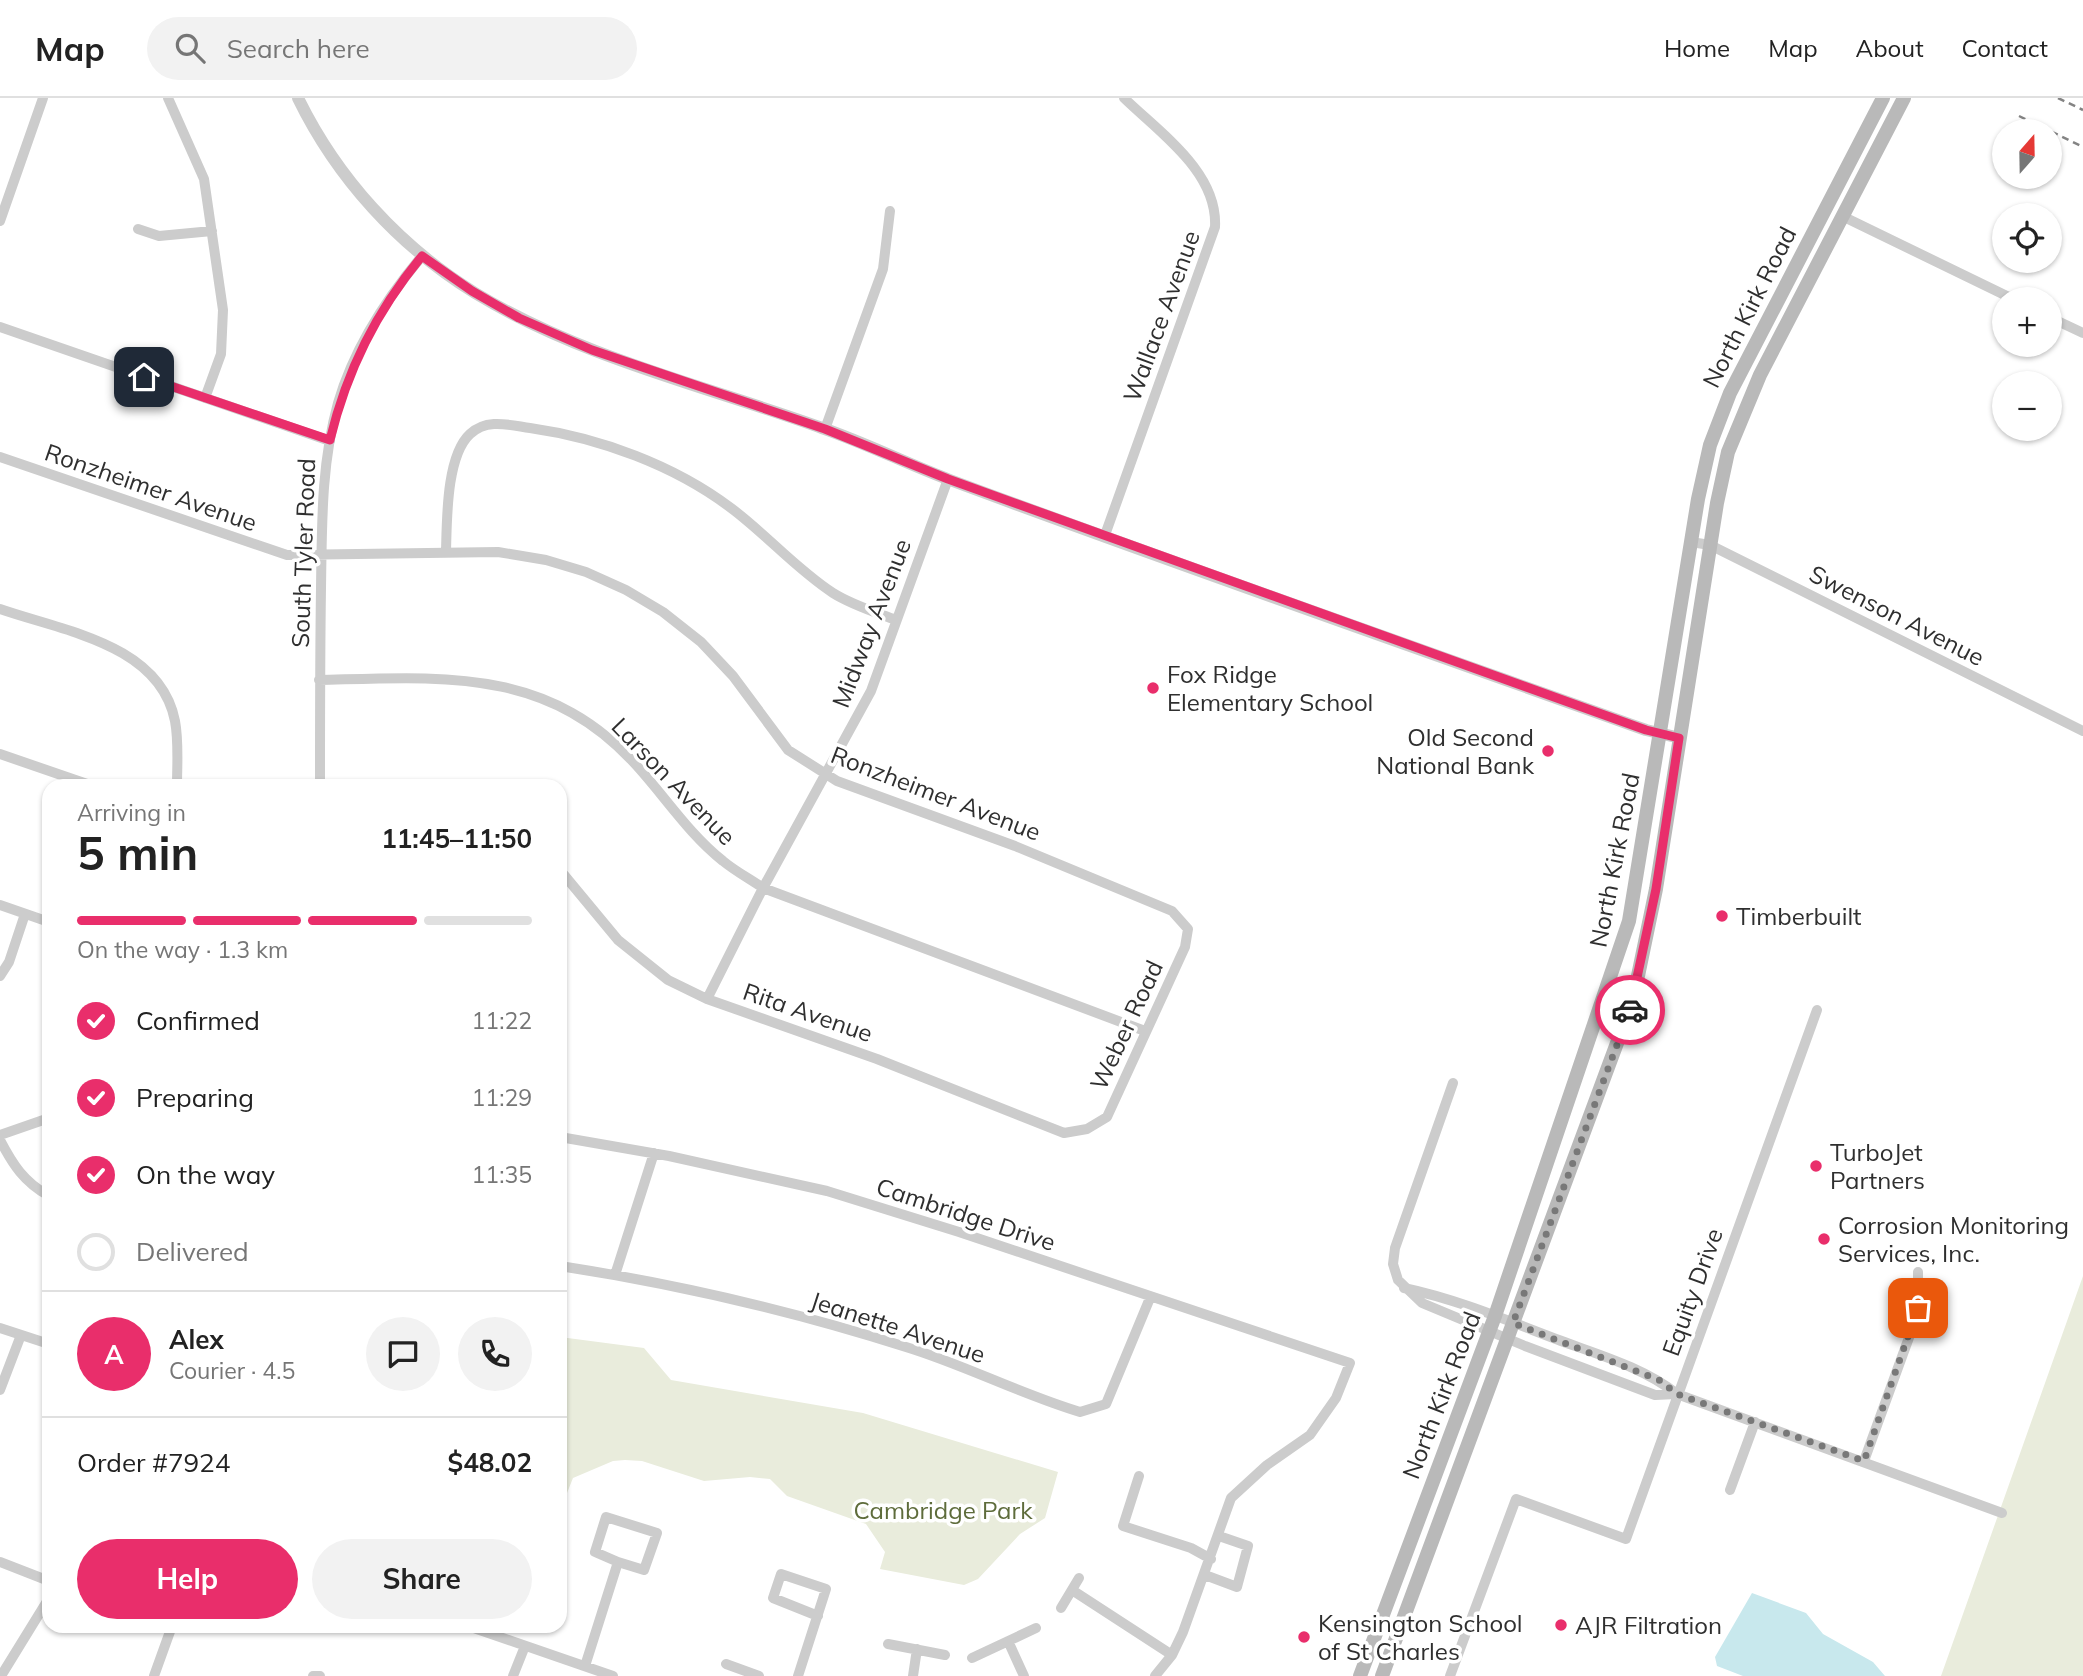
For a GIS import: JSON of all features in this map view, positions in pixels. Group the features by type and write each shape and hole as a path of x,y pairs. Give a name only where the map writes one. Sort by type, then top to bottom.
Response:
{"main road":[{"name":"North Kirk Road","path":"1360,1676 1490,1331 1629,921 1703,472 1720,416 1883,98"},
{"name":"North Kirk Road","path":"1382,1676 1633,1000 1656,889 1721,477 1738,423 1904,98"}],"street":[{"path":"0,221 43,98"},
{"path":"168,98 204,178 212,230 224,331 221,354 205,398"},
{"path":"298,98 321,140 357,190 394,231 422,256 472,291 519,318 592,350 825,429 948,479 1661,735 1679,738"},
{"name":"Wallace Avenue","path":"1105,535 1215,226 1216,210 1204,177 1124,98"},
{"path":"825,429 883,269 890,211"},
{"path":"1842,216 1992,289"},
{"path":"138,229 159,236 212,230"},
{"name":"South Tyler Road","path":"320,779 322,498 330,440 339,401 358,352 378,314 422,256"},
{"path":"2062,324 2083,334"},
{"path":"0,327 330,440"},
{"path":"446,551 447,503 460,447 468,435 480,426 493,423 550,431 610,447 689,482 747,520 832,593 896,620"},
{"name":"Ronzheimer Avenue","path":"0,457 274,552 321,556 446,551 498,552 546,560 586,572 626,590 663,612 701,642 733,676 788,750 825,774 854,789 1028,851 1172,911 1182,923"},
{"name":"Midway Avenue","path":"707,999 763,888 871,691 948,479"},
{"name":"Swenson Avenue","path":"1691,542 1710,545 2083,731"},
{"path":"0,609 108,646 143,665 160,682 175,719 177,779"},
{"name":"Larson Avenue","path":"320,680 449,677 489,682 561,707 609,740 636,765 678,816 715,853 763,888 1144,1031"},
{"path":"0,754 73,779"},
{"name":"Rita Avenue","path":"567,879 598,918 639,959 668,980 707,999 877,1059 1064,1133 1081,1130"},
{"path":"0,905 42,920"},
{"path":"0,976 9,962 26,914"},
{"name":"Weber Road","path":"1081,1130 1107,1117 1144,1031 1185,947 1188,929 1182,923"},
{"name":"Equity Drive","path":"1450,1676 1516,1499 1626,1539 1817,1010"},
{"path":"1453,1083 1395,1248 1393,1264 1404,1288 1422,1303 1507,1338 1655,1395 1677,1394"},
{"path":"42,1121 0,1138 22,1176 42,1192"},
{"name":"Cambridge Drive","path":"567,1139 654,1153 779,1179 861,1201 1350,1363 1336,1398 1310,1435 1267,1465 1231,1498 1219,1536"},
{"path":"615,1275 654,1153"},
{"name":"Jeanette Avenue","path":"567,1267 727,1298 846,1328 909,1348 1080,1412 1106,1404 1150,1298"},
{"path":"1864,1461 1918,1308 1918,1272"},
{"path":"1404,1288 1495,1316 1659,1380 1677,1394 2002,1513"},
{"path":"0,1328 42,1342"},
{"path":"0,1390 21,1335"},
{"path":"1730,1490 1755,1422"},
{"path":"1139,1476 1123,1526 1191,1548 1211,1559"},
{"path":"606,1517 657,1533 644,1570 618,1562 595,1552 606,1517"},
{"path":"1156,1676 1172,1655 1219,1536 1248,1546 1237,1587 1205,1575"},
{"path":"585,1666 618,1562"},
{"path":"0,1563 42,1578"},
{"path":"798,1676 818,1615 826,1590 781,1574 772,1598 818,1615"},
{"path":"1061,1608 1079,1578"},
{"path":"1072,1590 1172,1655"},
{"path":"1,1676 42,1609"},
{"path":"972,1658 1036,1628"},
{"path":"154,1676 169,1633"},
{"path":"488,1633 613,1676"},
{"path":"1008,1641 1024,1676"},
{"path":"888,1644 945,1655"},
{"path":"513,1676 525,1646"},
{"path":"913,1676 918,1649"},
{"path":"726,1664 760,1676"},
{"path":"313,1676 320,1676"}],"green space":[{"path":"2083,1276 2083,1676 1941,1676"},
{"name":"Cambridge Park","path":"567,1338 644,1348 671,1380 863,1413 1058,1472 1045,1518 1020,1534 978,1579 964,1585 880,1569 885,1552 866,1524 787,1496 770,1479 750,1477 704,1481 642,1461 625,1460 613,1461 573,1478 567,1493"}],"water":[{"path":"1752,1593 1806,1613 1823,1634 1873,1662 1885,1676 1743,1676 1717,1666 1715,1657"}],"railway":[{"path":"2058,98 2083,110"},
{"path":"2019,116 2083,147"}],"way so far":[{"path":"1630,1010 1513,1323 1659,1380 1677,1394 1864,1461 1918,1308"}],"place":[{"name":"Fox Ridge Elementary School","path":"1153,688"},
{"name":"Old Second National Bank","path":"1548,751"},
{"name":"Timberbuilt","path":"1722,916"},
{"name":"TurboJet Partners","path":"1816,1166"},
{"name":"Corrosion Monitoring Services, Inc.","path":"1824,1239"},
{"name":"AJR Filtration","path":"1561,1625"},
{"name":"Kensington School of St Charles","path":"1304,1637"}],"route":[{"path":"144,377 330,440 339,401 358,352 378,314 422,256 472,291 519,318 592,350 825,429 948,479 1646,730 1679,738 1656,889 1630,1010"}]}
